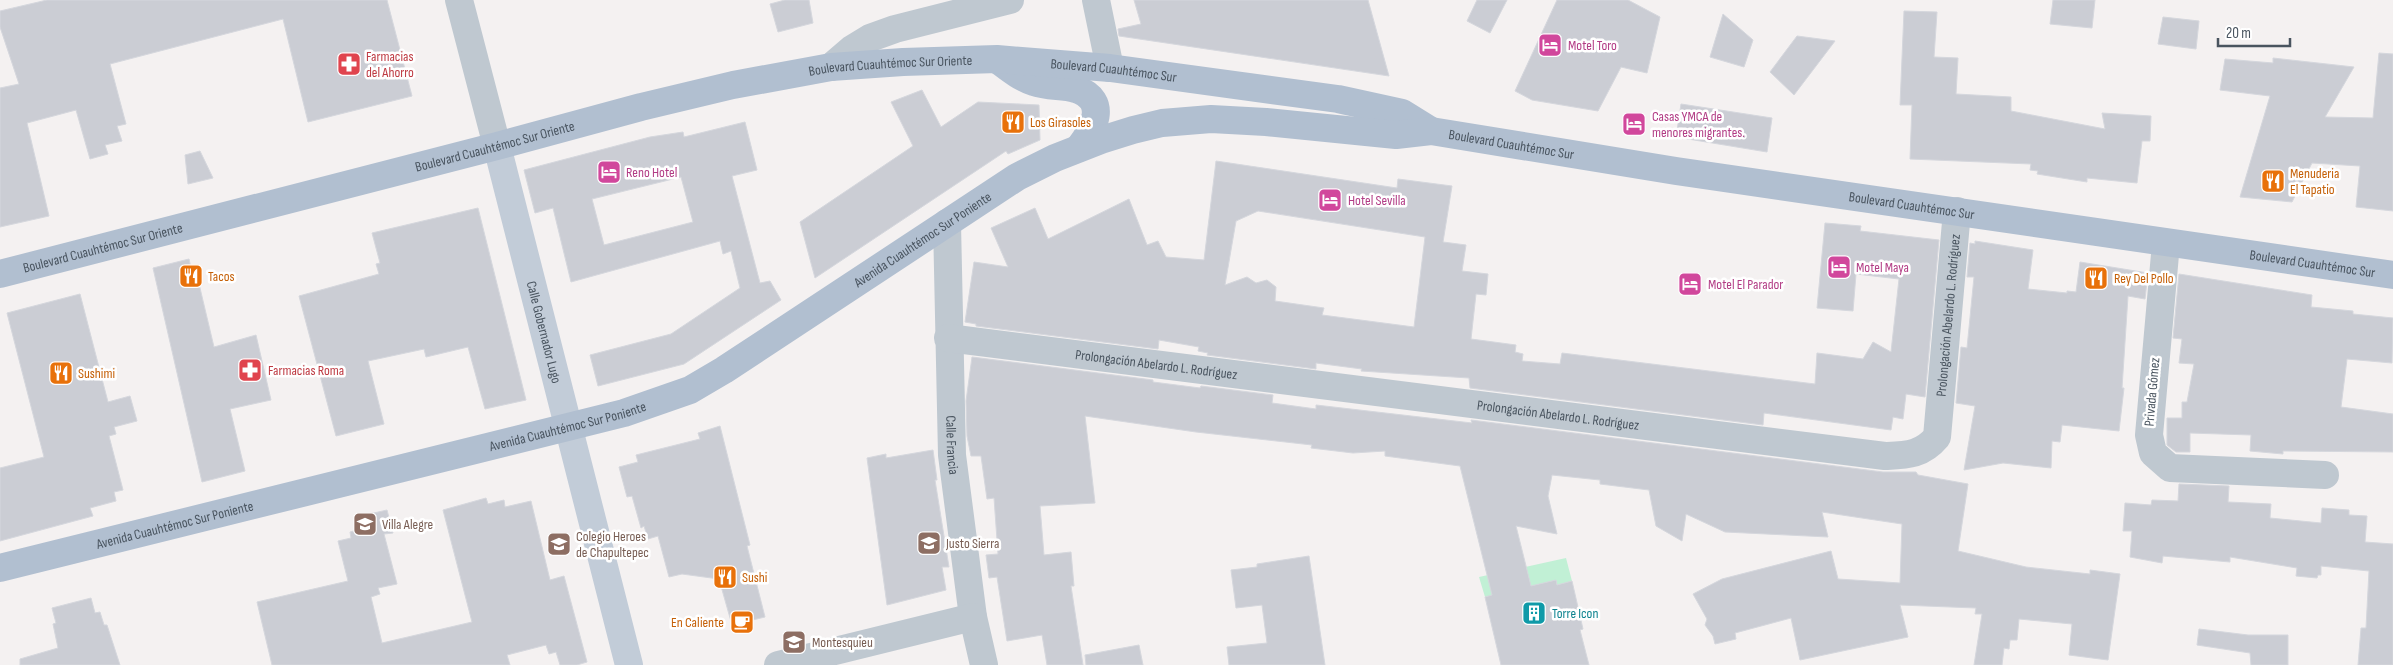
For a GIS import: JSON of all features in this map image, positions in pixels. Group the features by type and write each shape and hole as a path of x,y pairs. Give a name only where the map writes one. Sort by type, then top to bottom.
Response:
{"main road":[{"name":"Boulevard Cuauhtémoc Sur Oriente","path":"0,274 595,119 733,85 831,67 902,62 997,59"},
{"name":"Boulevard Cuauhtémoc Sur","path":"997,59 1110,68 1338,98 1402,113 1431,131"},
{"path":"997,59 1022,77 1036,83 1076,89 1088,96 1096,108 1096,123 1078,148"},
{"name":"Boulevard Cuauhtémoc Sur","path":"1078,148 1133,130 1186,120 1266,122 1396,136 1431,131 1676,171 2393,275"},
{"name":"Calle Gobernador Lugo","path":"497,146 629,665"},
{"name":"Avenida Cuauhtémoc Sur Poniente","path":"0,568 568,427 624,412 690,390 775,338 1017,177 1078,148"}],"street":[{"name":"Calle Gobernador Lugo","path":"459,0 497,146"},
{"path":"831,67 852,49 870,38 895,29 1010,0"},
{"path":"1096,0 1110,68"},
{"name":"Prolongación Abelardo L. Rodríguez","path":"948,338 1875,455 1912,455 1928,448 1937,437 1957,211"},
{"name":"Calle Francia","path":"947,222 952,455 973,617 984,665"},
{"name":"Privada Gómez","path":"2166,243 2149,435 2153,453 2170,468 2325,475"},
{"path":"778,665 973,617"}],"green space":[{"path":"1566,558 1572,581 1557,585 1556,580 1485,597 1479,577"}],"building":[{"path":"47,0 387,0 412,96 308,122 283,19 110,64 126,124 117,126 122,141 105,145 108,154 90,159 76,110 27,123 49,216 0,227 0,88 19,84 0,27 0,11"},
{"path":"785,0 809,0 813,23 778,32 770,4"},
{"path":"1134,0 1368,0 1389,76 1119,36 1118,29 1141,24"},
{"path":"1477,0 1507,0 1490,33 1467,21"},
{"path":"1557,0 1628,0 1660,17 1647,73 1621,67 1598,111 1532,100 1515,91"},
{"path":"2053,0 2095,0 2092,28 2050,24"},
{"path":"1904,11 1937,12 1934,57 1958,58 1956,94 2011,97 2011,111 2105,129 2102,113 2151,116 2150,141 2142,141 2137,183 2087,178 2087,182 2037,174 2038,171 2030,170 2031,164 1910,159 1912,105 1900,105"},
{"path":"1723,14 1753,40 1744,67 1710,57"},
{"path":"2163,17 2199,21 2196,49 2158,44"},
{"path":"1797,36 1835,41 1794,95 1770,72"},
{"path":"2379,53 2393,54 2393,211 2356,207 2360,166 2312,163 2292,202 2240,197 2270,96 2220,90 2225,59 2273,63 2273,58 2354,67 2325,117 2373,118"},
{"path":"922,90 941,127 978,102 1039,105 1040,140 1008,154 1006,151 815,278 800,222 913,146 891,102"},
{"path":"1681,104 1772,118 1767,152 1676,137"},
{"path":"745,122 757,170 732,176 760,283 770,281 781,300 684,364 598,386 590,355 671,334 740,288 731,251 723,254 720,241 571,282 553,208 535,213 524,170 650,137 683,132 684,137","holes":["681,177 693,222 604,245 592,199"]},
{"path":"200,151 213,178 188,184 185,155"},
{"path":"1216,161 1397,188 1398,179 1452,186 1443,242 1466,245 1462,271 1488,274 1486,295 1476,294 1471,339 1516,345 1515,352 1523,354 1522,361 1560,364 1562,353 1815,384 1817,353 1863,359 1873,342 1891,352 1899,279 1856,274 1853,311 1817,308 1825,223 1861,226 1860,231 1939,240 1925,397 1906,394 1903,419 1893,417 1891,430 1764,413 1763,425 1470,388 1469,378 1361,371 1362,369 1316,363 1316,369 1207,355 1208,353 1198,351 1199,347 1159,340 1158,349 976,326 976,324 965,322 974,262 1008,267 991,228 1035,208 1048,239 1129,199 1147,245 1158,241 1166,257 1204,260","holes":["1258,211 1425,237 1414,327 1322,315 1324,308 1275,301 1276,287 1267,280 1256,283 1247,277 1225,285 1236,221"]},
{"path":"478,208 526,400 485,409 468,347 426,357 424,349 368,361 384,424 336,436 299,296 379,274 376,264 380,263 372,233"},
{"path":"1975,241 2033,250 2028,289 2067,293 2067,291 2076,292 2080,262 2148,273 2145,299 2128,296 2122,388 2124,388 2119,431 2062,425 2060,442 2052,441 2051,468 2003,463 1964,470 1975,406 1956,403 1961,347 1967,348 1974,277 1967,277 1970,243 1975,244"},
{"path":"189,259 191,268 195,267 214,347 256,335 271,400 230,409 245,471 202,482 153,268"},
{"path":"2179,274 2312,295 2311,307 2353,311 2353,314 2393,318 2392,363 2347,359 2341,407 2393,414 2393,452 2283,451 2283,454 2250,451 2251,435 2190,433 2190,452 2176,452 2167,445 2167,418 2182,418 2182,402 2187,402 2194,364 2179,363 2182,339 2173,338"},
{"path":"80,294 108,402 130,396 137,421 114,427 116,434 109,436 123,490 114,492 116,501 90,508 93,516 0,541 0,468 44,457 7,313"},
{"path":"972,357 1153,380 1153,382 1200,388 1201,386 1273,395 1272,403 1316,409 1316,405 1472,423 1471,420 1883,472 1916,472 1918,475 1968,484 1958,551 2026,567 2090,574 2090,570 2120,574 2108,660 2069,655 2072,624 2019,619 2017,640 2010,640 2009,649 2004,648 2002,665 1974,665 1982,614 1975,614 1976,608 1900,605 1908,637 1800,660 1791,618 1735,633 1736,639 1715,644 1713,636 1705,625 1707,619 1693,594 1722,579 1831,551 1838,579 1900,583 1902,524 1822,512 1828,537 1725,532 1686,514 1682,541 1656,526 1649,490 1600,484 1600,480 1552,475 1548,496 1557,534 1516,526 1531,586 1556,580 1557,585 1572,581 1583,629 1580,630 1589,665 1501,665 1485,597 1492,595 1460,466 1385,456 1385,451 1353,453 1311,448 1312,445 1196,432 1085,416 1095,503 1040,506 1044,555 1071,552 1074,586 1071,586 1083,665 1047,665 1042,635 1007,641 997,577 989,578 986,555 998,554 994,498 987,499 981,456 971,456 967,436 966,401"},
{"path":"720,426 750,545 747,546 765,617 732,625 719,579 682,574 669,577 658,536 648,539 644,526 641,528 632,496 627,497 619,467 638,462 636,455 700,439 698,433"},
{"path":"933,450 937,480 935,480 949,567 942,567 946,590 887,605 867,458 886,454 886,458"},
{"path":"2179,484 2229,486 2228,502 2271,504 2270,518 2321,523 2322,508 2349,510 2349,515 2367,516 2365,542 2393,544 2393,665 2358,665 2361,628 2366,628 2369,571 2321,566 2321,575 2318,575 2317,578 2296,576 2297,568 2230,557 2230,562 2163,556 2162,563 2130,557 2132,531 2123,531 2125,503 2151,505 2152,500 2178,501"},
{"path":"486,498 488,504 504,500 505,507 531,501 550,580 564,576 587,662 577,665 560,665 556,652 549,654 546,645 507,655 510,665 272,665 257,602 348,581 338,541 351,538 350,532 368,527 365,515 387,510 393,533 384,534 397,584 378,588 380,594 371,597 382,643 472,622 443,510"},
{"path":"1309,556 1325,665 1229,665 1227,647 1267,643 1262,605 1236,608 1231,570 1257,567 1257,564"},
{"path":"91,598 95,613 100,612 104,625 107,625 120,665 20,665 20,659 58,648 53,624 56,623 52,608"},
{"path":"2199,629 2248,635 2288,635 2288,665 2251,665 2250,653 2197,645"},
{"path":"1139,645 1143,665 1086,665 1085,655"}],"place":[{"name":"Motel Toro","path":"1550,45"},
{"name":"Farmacias del Ahorro","path":"349,64"},
{"name":"Los Girasoles","path":"1013,122"},
{"name":"Casas YMCA de menores migrantes.","path":"1634,124"},
{"name":"Reno Hotel","path":"609,172"},
{"name":"Menuderia El Tapatio","path":"2273,181"},
{"name":"Hotel Sevilla","path":"1330,200"},
{"name":"Motel Maya","path":"1839,267"},
{"name":"Tacos","path":"191,276"},
{"name":"Rey Del Pollo","path":"2096,278"},
{"name":"Motel El Parador","path":"1690,284"},
{"name":"Farmacias Roma","path":"250,370"},
{"name":"Sushimi","path":"61,373"},
{"name":"Villa Alegre","path":"365,524"},
{"name":"Justo Sierra","path":"929,543"},
{"name":"Colegio Heroes de Chapultepec","path":"559,544"},
{"name":"Sushi","path":"725,577"},
{"name":"Torre Icon","path":"1534,613"},
{"name":"En Caliente","path":"742,622"},
{"name":"Montesquieu","path":"794,642"}]}
